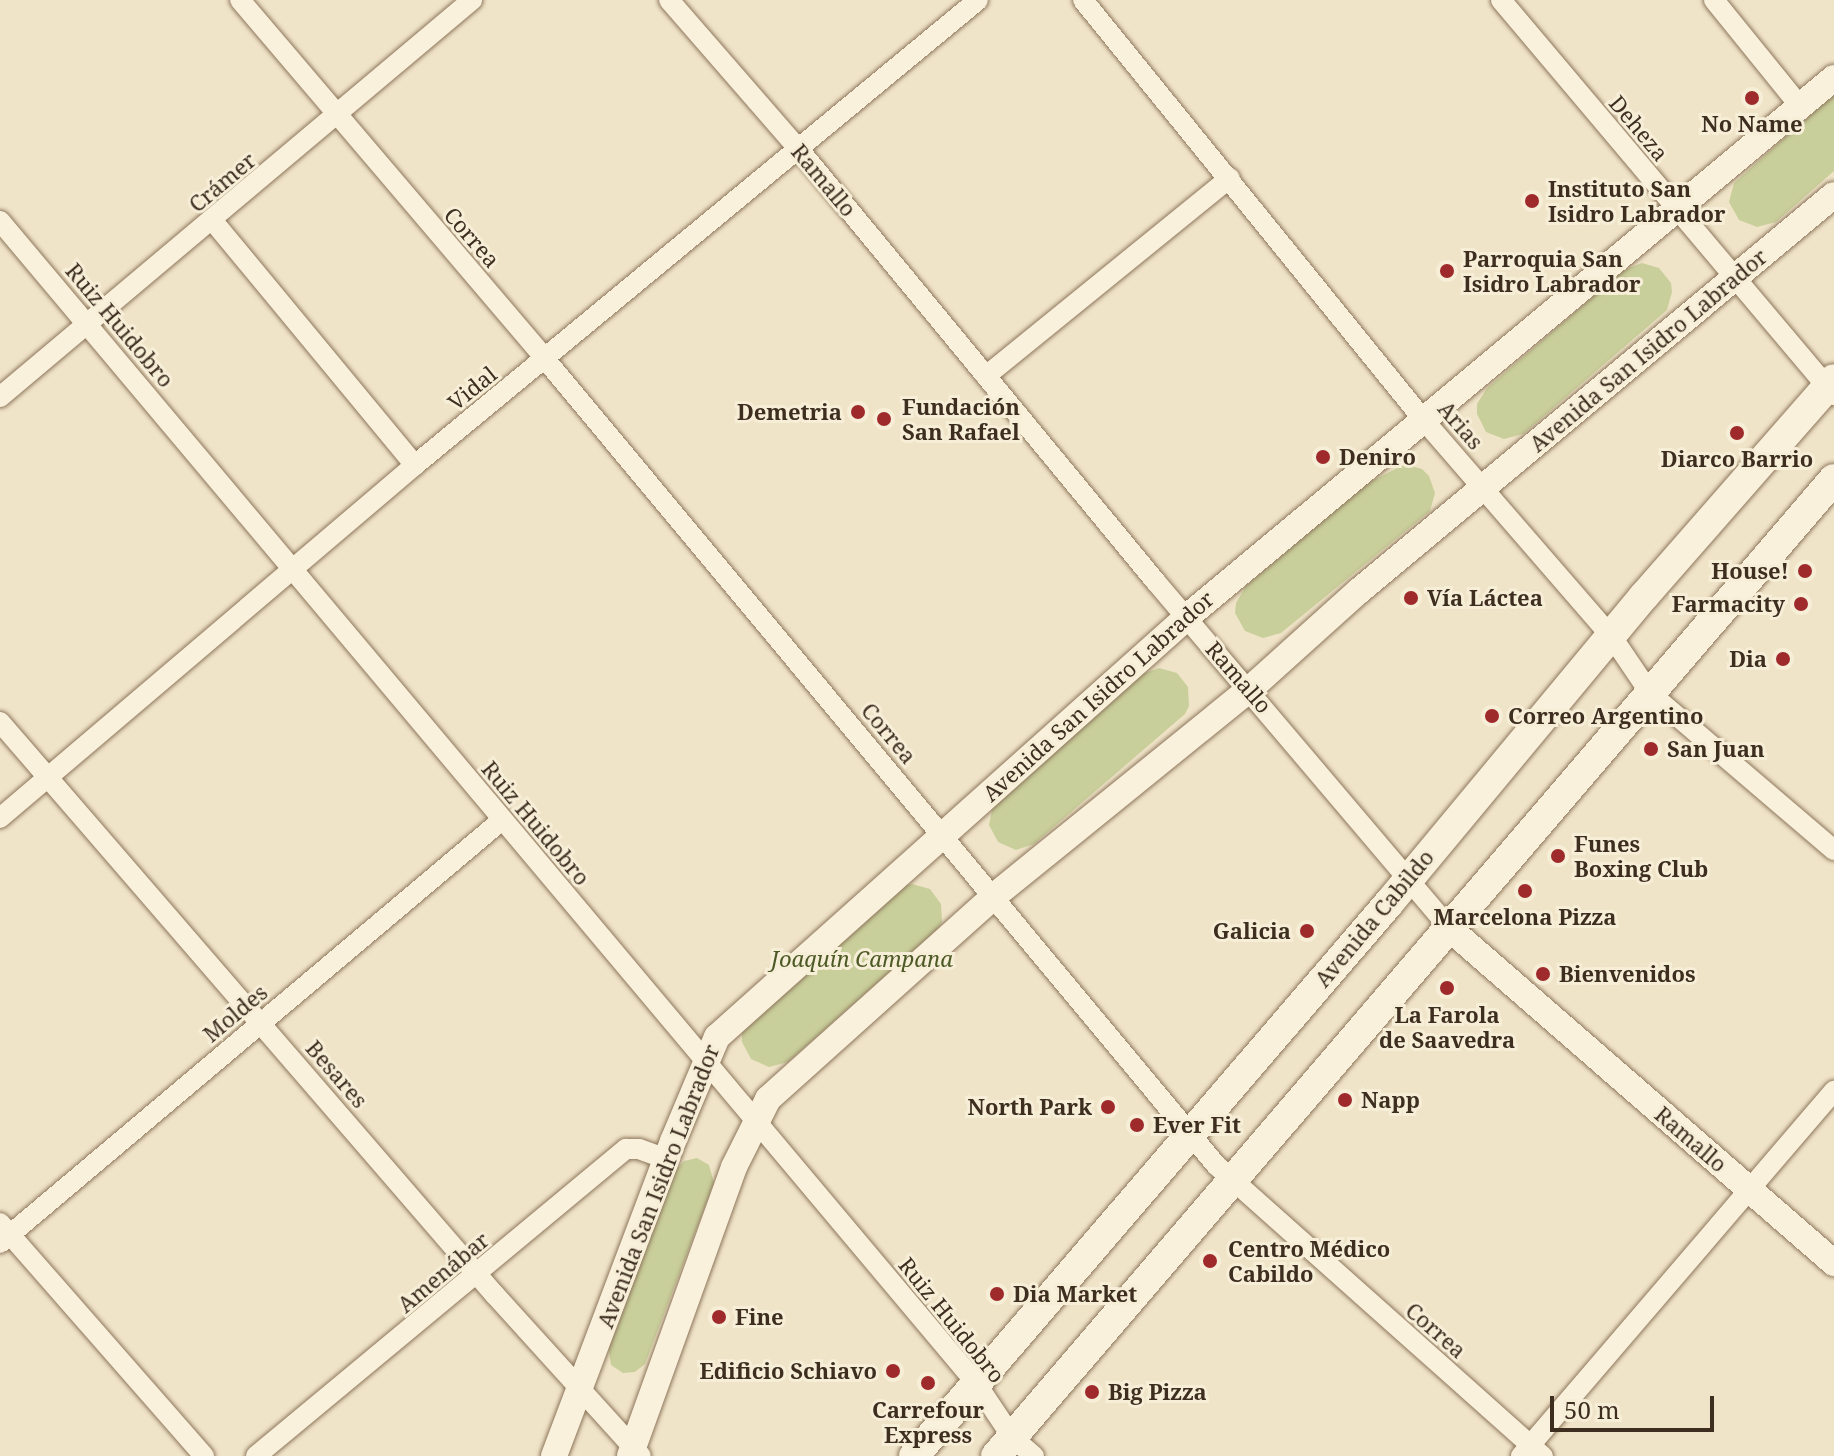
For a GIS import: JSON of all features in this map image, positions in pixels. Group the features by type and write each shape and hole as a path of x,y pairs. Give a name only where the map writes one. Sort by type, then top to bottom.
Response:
{"main road":[{"name":"Avenida Cabildo","path":"914,1456 1612,637 1832,387"},
{"path":"1014,1450 1232,1182 1834,479"}],"street":[{"name":"Correa","path":"240,0 545,359 1232,1182 1531,1452"},
{"name":"Crámer","path":"0,397 337,117 472,0"},
{"name":"Ramallo","path":"669,0 797,147 1450,929 1834,1263"},
{"name":"Vidal","path":"0,818 415,465 978,0"},
{"name":"Arias","path":"1083,0 1422,418 1612,637 1650,693 1834,850"},
{"name":"Deheza","path":"1501,0 1676,211 1832,387"},
{"path":"1714,0 1799,105"},
{"name":"Avenida San Isidro Labrador","path":"554,1456 717,1037 1187,617 1422,418 1834,78"},
{"path":"986,376 1230,178"},
{"name":"Avenida San Isidro Labrador","path":"635,1453 719,1207 768,1099 993,897 1250,689 1359,591 1834,195"},
{"name":"Ruiz Huidobro","path":"0,221 295,568 502,820 976,1383 1014,1450"},
{"path":"213,221 415,465"},
{"name":"Besares","path":"0,722 635,1453"},
{"name":"Moldes","path":"3,1234 502,820"},
{"path":"1531,1452 1834,1091"},
{"name":"Amenábar","path":"256,1456 626,1149 639,1149 667,1159"},
{"path":"3,1234 204,1456"}],"green space":[{"path":"1834,94 1834,171 1776,222 1757,227 1739,220 1729,202 1734,183"},
{"path":"1642,263 1659,268 1671,283 1667,310 1523,434 1504,439 1486,432 1477,414 1477,404 1487,388 1624,270"},
{"path":"1405,464 1422,469 1429,476 1435,493 1430,511 1281,633 1263,638 1245,631 1235,613 1236,603 1246,586 1364,485"},
{"path":"1159,668 1177,673 1188,687 1189,706 1185,714 1034,844 1016,850 998,842 989,825 993,805 1142,674"},
{"name":"Joaquín Campana","path":"912,884 930,889 941,904 942,922 937,930 788,1062 769,1067 751,1059 742,1042 742,1032 903,886"},
{"path":"697,1158 709,1165 714,1183 645,1364 635,1372 623,1373 611,1365 608,1346 675,1171 684,1161"}],"place":[{"name":"No Name","path":"1752,98"},
{"name":"Instituto San Isidro Labrador","path":"1532,201"},
{"name":"Parroquia San Isidro Labrador","path":"1447,271"},
{"name":"Demetria","path":"858,412"},
{"name":"Fundación San Rafael","path":"884,419"},
{"name":"Diarco Barrio","path":"1737,433"},
{"name":"Deniro","path":"1323,457"},
{"name":"House!","path":"1805,571"},
{"name":"Vía Láctea","path":"1411,598"},
{"name":"Farmacity","path":"1801,604"},
{"name":"Dia","path":"1783,659"},
{"name":"Correo Argentino","path":"1492,716"},
{"name":"San Juan","path":"1651,749"},
{"name":"Funes Boxing Club","path":"1558,856"},
{"name":"Marcelona Pizza","path":"1525,891"},
{"name":"Galicia","path":"1307,931"},
{"name":"Bienvenidos","path":"1543,974"},
{"name":"La Farola de Saavedra","path":"1447,988"},
{"name":"Napp","path":"1345,1100"},
{"name":"North Park","path":"1108,1107"},
{"name":"Ever Fit","path":"1137,1125"},
{"name":"Centro Médico Cabildo","path":"1210,1261"},
{"name":"Dia Market","path":"997,1294"},
{"name":"Fine","path":"719,1317"},
{"name":"Edificio Schiavo","path":"893,1371"},
{"name":"Carrefour Express","path":"928,1383"},
{"name":"Big Pizza","path":"1092,1392"}]}
